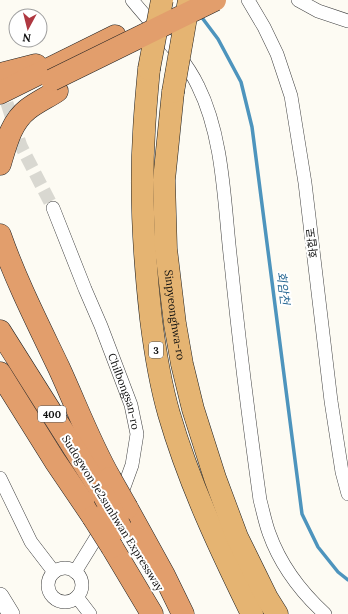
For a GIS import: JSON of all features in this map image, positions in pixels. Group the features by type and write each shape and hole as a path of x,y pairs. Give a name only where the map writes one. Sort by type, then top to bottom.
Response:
{"highway":[{"name":"Sinpyeonghwa-ro","path":"162,0 149,69 144,133 142,200 147,284 158,372 169,414 194,488 222,553 252,614"},
{"name":"Sinpyeonghwa-ro","path":"188,0 173,92 164,180 166,249 175,324 182,364 197,423 215,478 237,537 267,598 277,614"},
{"path":"0,107 115,36 188,0"},
{"path":"0,93 50,76 162,26 215,0"},
{"path":"0,74 50,76"},
{"path":"0,164 8,136 19,118 28,109 50,76"},
{"path":"0,235 8,259 95,452 107,487"},
{"name":"Sudogwon Je2sunhwan Expressway","path":"0,331 107,487 176,614"},
{"name":"Sudogwon Je2sunhwan Expressway","path":"0,373 55,461 94,517 152,614"},
{"path":"124,518 164,576 183,614"}],"street":[{"path":"132,0 188,67 210,113 216,136 222,180 260,500 270,534 280,557 311,602 325,614"},
{"name":"화합로","path":"248,0 264,27 277,54 291,96 305,183 331,402 342,472 348,494"},
{"path":"298,0 318,11 348,21"},
{"name":"Chilbongsan-ro","path":"53,208 131,405 137,434 132,465 118,504 75,572"},
{"path":"0,478 31,542 54,572"},
{"path":"65,568 75,572 79,576 82,587 77,597 67,601 56,599 48,586 51,576 59,569 65,568"},
{"path":"0,596 11,614"},
{"path":"77,597 90,614"}],"waterway":[{"name":"회암천","path":"200,15 218,39 241,82 252,127 302,514 318,547 338,572 348,580"}],"tunnel":[{"path":"1,85 21,146 53,208"}]}
